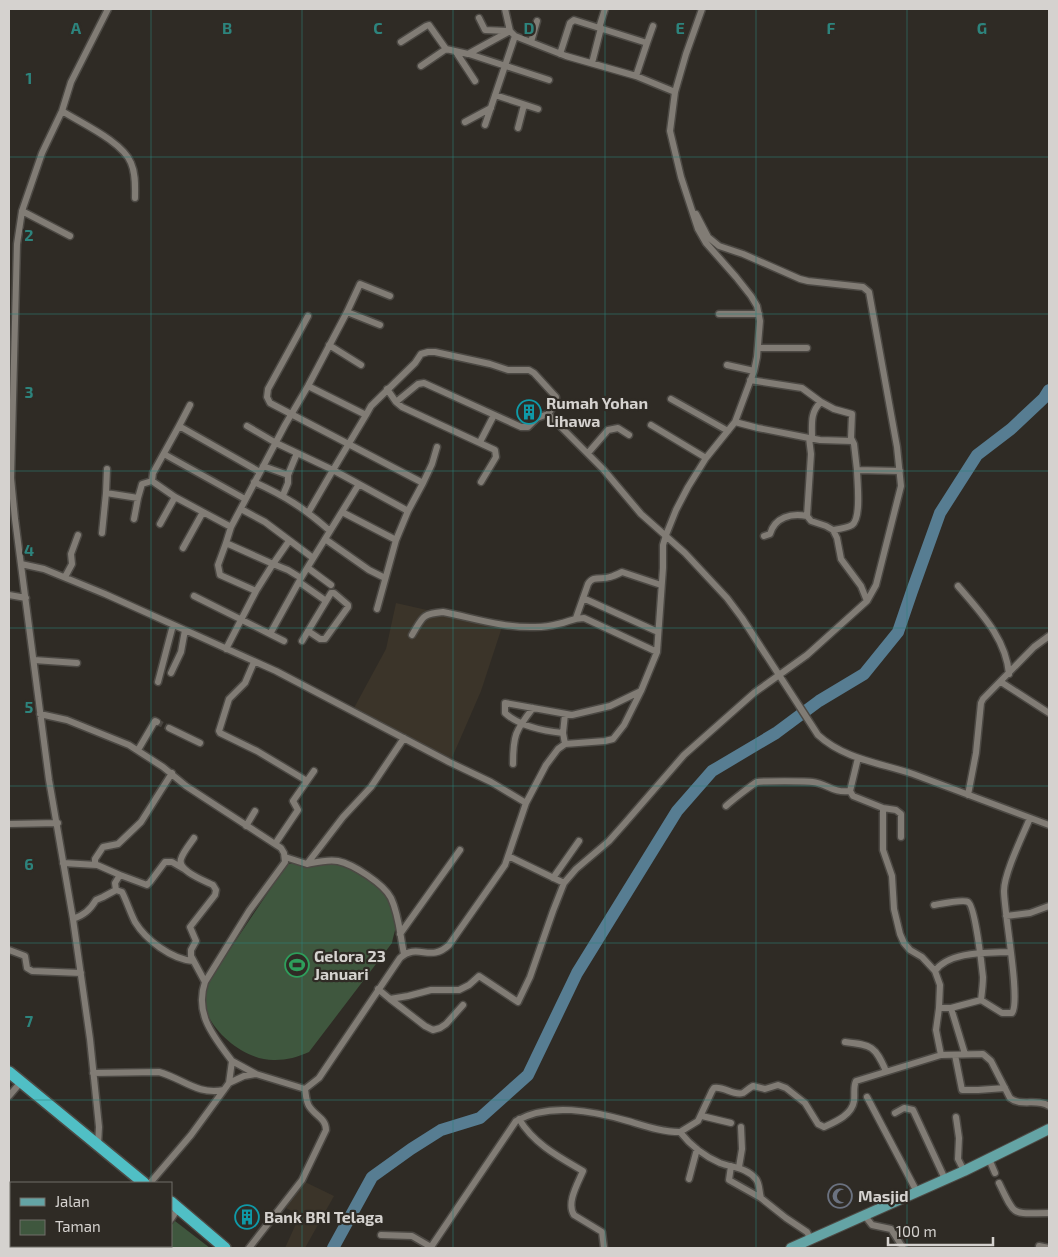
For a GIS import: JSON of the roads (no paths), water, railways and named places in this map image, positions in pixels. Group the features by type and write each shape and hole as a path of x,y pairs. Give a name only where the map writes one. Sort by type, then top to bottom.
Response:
{"highway":[{"path":"9,1072 143,1182"},
{"path":"172,1211 218,1248"},
{"path":"172,1211 225,1248"}],"main road":[{"path":"791,1248 1048,1133"}],"street":[{"path":"98,1146 99,1127 81,974 58,823 49,780 26,598 12,519 10,450 12,325 17,244 22,211 42,153 62,111 71,82 108,9"},
{"path":"485,125 512,34 505,9"},
{"path":"592,63 605,9"},
{"path":"305,1089 319,1078 378,989 404,954 412,951 441,952 450,945 499,875 508,856 526,803 546,765 558,749 565,744 614,739 624,726 657,652 663,545 666,535 676,510 706,458 735,422 754,370 760,322 759,314 751,296 706,243 698,229 681,177 670,131 675,92 702,9"},
{"path":"479,18 485,30 512,34 560,54 636,76 675,92"},
{"path":"560,54 571,21 574,20 647,44"},
{"path":"531,42 537,21"},
{"path":"401,42 429,25 446,49 469,54 549,80"},
{"path":"636,76 652,26"},
{"path":"469,54 512,34"},
{"path":"421,66 446,49"},
{"path":"456,52 475,81"},
{"path":"495,95 538,109"},
{"path":"518,128 524,105"},
{"path":"465,122 491,108"},
{"path":"62,111 106,138 131,161 135,183 135,198"},
{"path":"390,999 431,990 459,990 469,985 479,976 518,1002 530,978 564,884 576,869 625,824 684,755 728,715 806,655 867,601 876,585 892,521 900,498 901,486 900,470 871,297 867,289 863,287 804,280 719,246 708,237 690,204"},
{"path":"22,211 70,236"},
{"path":"9,264 17,265"},
{"path":"256,591 220,575 218,565 231,527 308,386 360,284 390,296"},
{"path":"347,312 380,326"},
{"path":"719,314 759,314"},
{"path":"308,316 267,393 266,397 270,403 423,483"},
{"path":"329,345 361,365"},
{"path":"758,348 807,348"},
{"path":"308,512 371,406 415,363 421,354 435,352 490,364 508,370 529,370 556,396 556,403 548,414 537,418 525,428 424,382 418,384 396,402"},
{"path":"727,365 754,370"},
{"path":"750,380 802,388 820,402 834,409 852,414 850,430 857,470 859,496 856,520 853,525 833,530"},
{"path":"308,386 366,414"},
{"path":"387,389 402,407 493,449 496,457 481,482"},
{"path":"671,399 728,431"},
{"path":"820,402 812,414 808,516 811,521 833,530 837,538 841,559 861,586 867,601"},
{"path":"152,481 153,473 190,405"},
{"path":"548,414 603,469 640,514 685,553 727,598 798,702 818,735 829,745 858,758 896,769 1049,825"},
{"path":"480,442 494,415"},
{"path":"735,422 811,438 852,441"},
{"path":"651,425 706,458"},
{"path":"179,426 261,469 288,475"},
{"path":"247,426 408,511"},
{"path":"588,453 608,430 618,428 629,435"},
{"path":"377,609 396,540 408,511 432,464 436,447"},
{"path":"282,495 288,483 288,475 297,453"},
{"path":"164,454 245,499"},
{"path":"102,533 107,470"},
{"path":"857,470 900,470"},
{"path":"152,481 175,497 231,527"},
{"path":"134,520 142,484 152,481"},
{"path":"254,482 282,495 308,512 330,531"},
{"path":"270,634 313,558 359,484"},
{"path":"106,493 138,498"},
{"path":"160,524 175,497"},
{"path":"241,509 265,522 313,558"},
{"path":"182,548 203,512"},
{"path":"342,512 396,540"},
{"path":"764,536 770,534 772,527 779,520 794,515 808,516"},
{"path":"65,577 72,564 71,554 78,535"},
{"path":"325,539 369,570 385,578"},
{"path":"226,648 256,591 289,541"},
{"path":"226,543 288,570 326,601"},
{"path":"21,564 65,577 226,648 315,691 449,762 491,782 526,803"},
{"path":"308,568 331,585"},
{"path":"576,618 590,580 595,578 612,577 622,572 661,585"},
{"path":"958,586 988,622 997,636 1008,663 1009,674"},
{"path":"302,641 308,631 326,601 331,594 334,593 346,603 348,607 325,639 320,639 308,631"},
{"path":"9,594 26,598"},
{"path":"194,596 284,641"},
{"path":"583,598 658,632"},
{"path":"412,635 423,618 427,614 432,613 443,612 514,627 537,627 560,624 576,618 584,618 657,652"},
{"path":"158,682 173,625"},
{"path":"171,673 181,652 185,630"},
{"path":"968,795 976,753 980,708 984,699 1034,647 1049,636"},
{"path":"34,660 78,663"},
{"path":"254,662 245,683 229,699 219,731 307,780"},
{"path":"1001,682 1049,714"},
{"path":"563,733 548,731 511,719 505,713 505,703 572,715 610,706 641,691"},
{"path":"513,764 512,747 515,735 521,722 533,708"},
{"path":"40,714 67,720 138,750 172,773 186,786 281,848 285,862 248,912 205,982 202,992 205,1022 232,1061 256,1074 305,1089"},
{"path":"565,714 563,733 565,744"},
{"path":"138,750 155,721 157,722"},
{"path":"169,728 200,743"},
{"path":"307,864 343,817 370,787 404,738"},
{"path":"858,758 850,791 853,796 883,808 900,812 902,819 901,837"},
{"path":"275,844 298,810 293,801 314,771"},
{"path":"97,865 94,860 102,847 118,844 141,822 172,773"},
{"path":"726,806 753,784 764,781 814,782 833,790 850,791"},
{"path":"883,808 883,850 892,876 894,909 900,934 904,944 935,971 940,985 936,1030 941,1055"},
{"path":"246,826 255,811"},
{"path":"939,1008 951,1008 981,1000 1002,1013 1012,1013 1014,1009 1014,984 1006,916 1005,883 1030,818"},
{"path":"9,824 58,823"},
{"path":"186,870 181,863 181,859 194,838"},
{"path":"553,878 579,841"},
{"path":"400,934 460,850"},
{"path":"508,856 564,884"},
{"path":"284,857 307,864 321,861 338,861 380,884 390,896 398,918 404,954"},
{"path":"63,863 97,865 147,884 166,861 172,862 213,885 216,890 215,895 190,928 196,941 192,950 192,962 205,982"},
{"path":"116,890 115,883 120,875"},
{"path":"73,919 84,915 91,909 96,900 116,890 122,892 136,922 146,935 166,951 182,960 192,962"},
{"path":"934,905 964,901 969,902 973,908 983,977 981,1000"},
{"path":"1006,916 1030,913 1049,906"},
{"path":"9,950 25,956 27,968 32,970 81,974"},
{"path":"935,971 940,964 948,960 979,953 1010,952"},
{"path":"378,989 425,1026 433,1030 446,1024 463,1005"},
{"path":"951,1008 965,1054"},
{"path":"845,1042 862,1044 876,1051 886,1071"},
{"path":"381,1235 412,1236 430,1248 510,1129 519,1120 550,1110 567,1110 625,1120 670,1132 680,1132 693,1125 702,1116 707,1100 714,1088 722,1087 741,1093 751,1087 765,1089 778,1085 786,1088 805,1103 818,1124 824,1127 846,1115 850,1110 855,1100 855,1082 941,1055 982,1053 991,1060 1010,1098 1014,1102 1038,1102 1049,1106"},
{"path":"955,1055 962,1090 1005,1088"},
{"path":"151,1182 229,1083 232,1061"},
{"path":"93,1073 159,1072 199,1090 224,1090"},
{"path":"229,1083 244,1076 256,1074"},
{"path":"9,1096 21,1082"},
{"path":"249,1248 302,1180 326,1130 325,1123 310,1107 305,1089"},
{"path":"867,1097 917,1192"},
{"path":"895,1113 904,1108 914,1110 945,1179"},
{"path":"702,1116 730,1124"},
{"path":"956,1117 959,1138 958,1159 964,1171"},
{"path":"519,1120 527,1132 537,1141 583,1171 570,1205 574,1215 602,1232 604,1248"},
{"path":"738,1167 741,1158 741,1127"},
{"path":"680,1132 697,1149 720,1163 738,1167 754,1177 758,1182 761,1198"},
{"path":"689,1179 697,1149"},
{"path":"988,1159 995,1173"},
{"path":"731,1166 729,1180 761,1198 806,1232 812,1240"},
{"path":"999,1183 1011,1207 1017,1212 1022,1214 1049,1214"},
{"path":"865,1216 872,1225 891,1229 902,1248"},
{"path":"1039,1246 1049,1248"}],"waterway":[{"path":"333,1248 372,1177 441,1130 480,1118 528,1075 577,973 677,811 712,771 776,733 819,701 864,674 898,632 940,513 977,455 1011,429 1044,398 1049,390"}],"tunnel":[{"path":"157,722 169,728"}],"place":[{"name":"Rumah Yohan Lihawa","path":"529,412"},
{"name":"Gelora 23 Januari","path":"297,965"},
{"name":"Masjid","path":"840,1196"},
{"name":"Bank BRI Telaga","path":"247,1217"}]}
